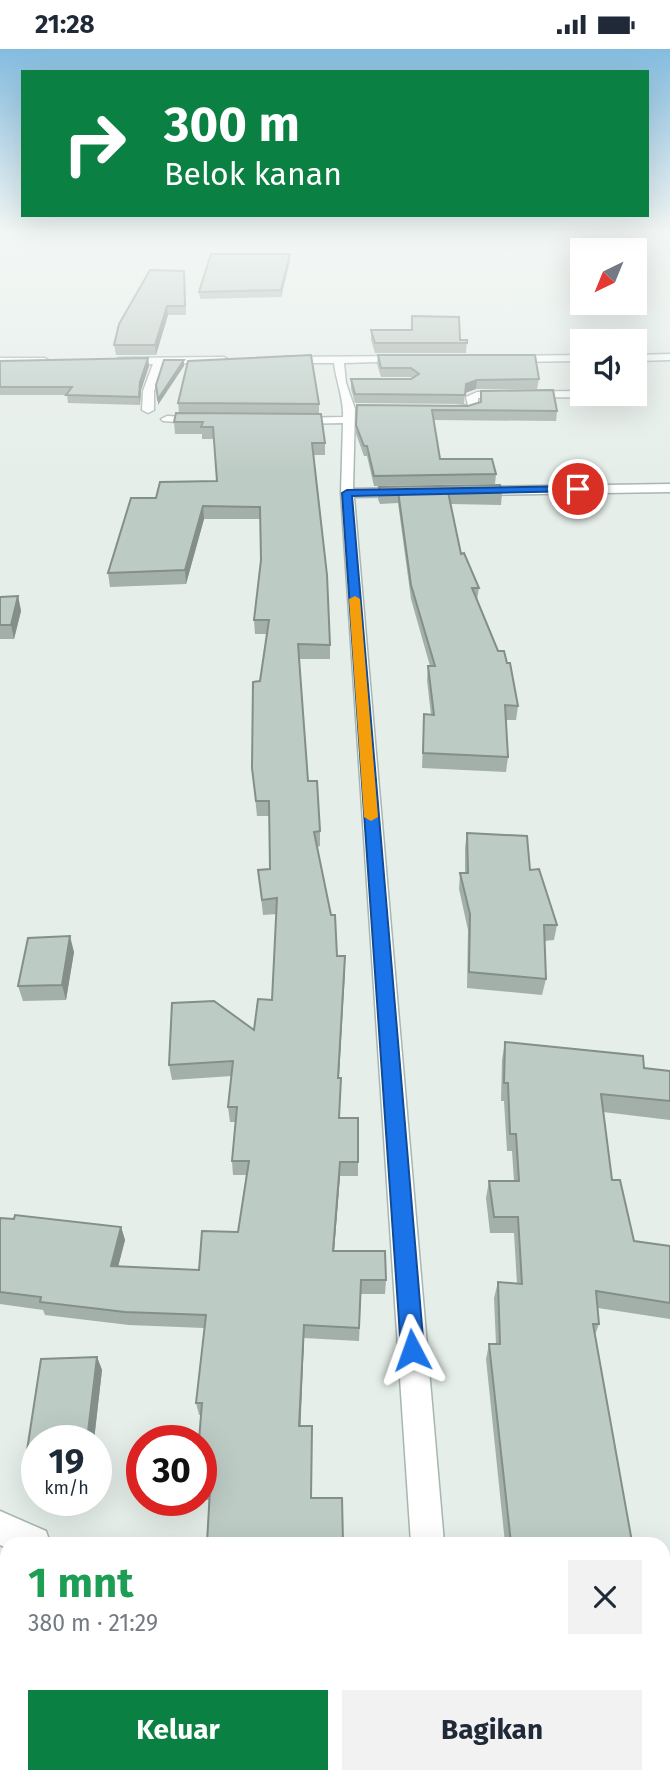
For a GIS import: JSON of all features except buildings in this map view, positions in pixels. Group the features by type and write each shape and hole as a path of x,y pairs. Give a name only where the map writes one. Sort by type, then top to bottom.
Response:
{"street":[{"path":"647,358 670,357"},
{"path":"501,359 570,358"},
{"path":"340,359 353,413 347,493 428,1537"},
{"path":"277,360 420,359"},
{"path":"112,361 240,360"},
{"path":"0,361 63,361"},
{"path":"148,410 151,377 159,361"},
{"path":"439,410 474,408 471,397 477,395 570,394"},
{"path":"285,421 353,413"},
{"path":"167,419 221,421"},
{"path":"458,491 670,488"},
{"path":"347,493 416,492"},
{"path":"0,1528 20,1537"}],"slow traffic":[{"path":"355,599 371,817"}],"route":[{"path":"412,1350 347,493 578,489"}]}
